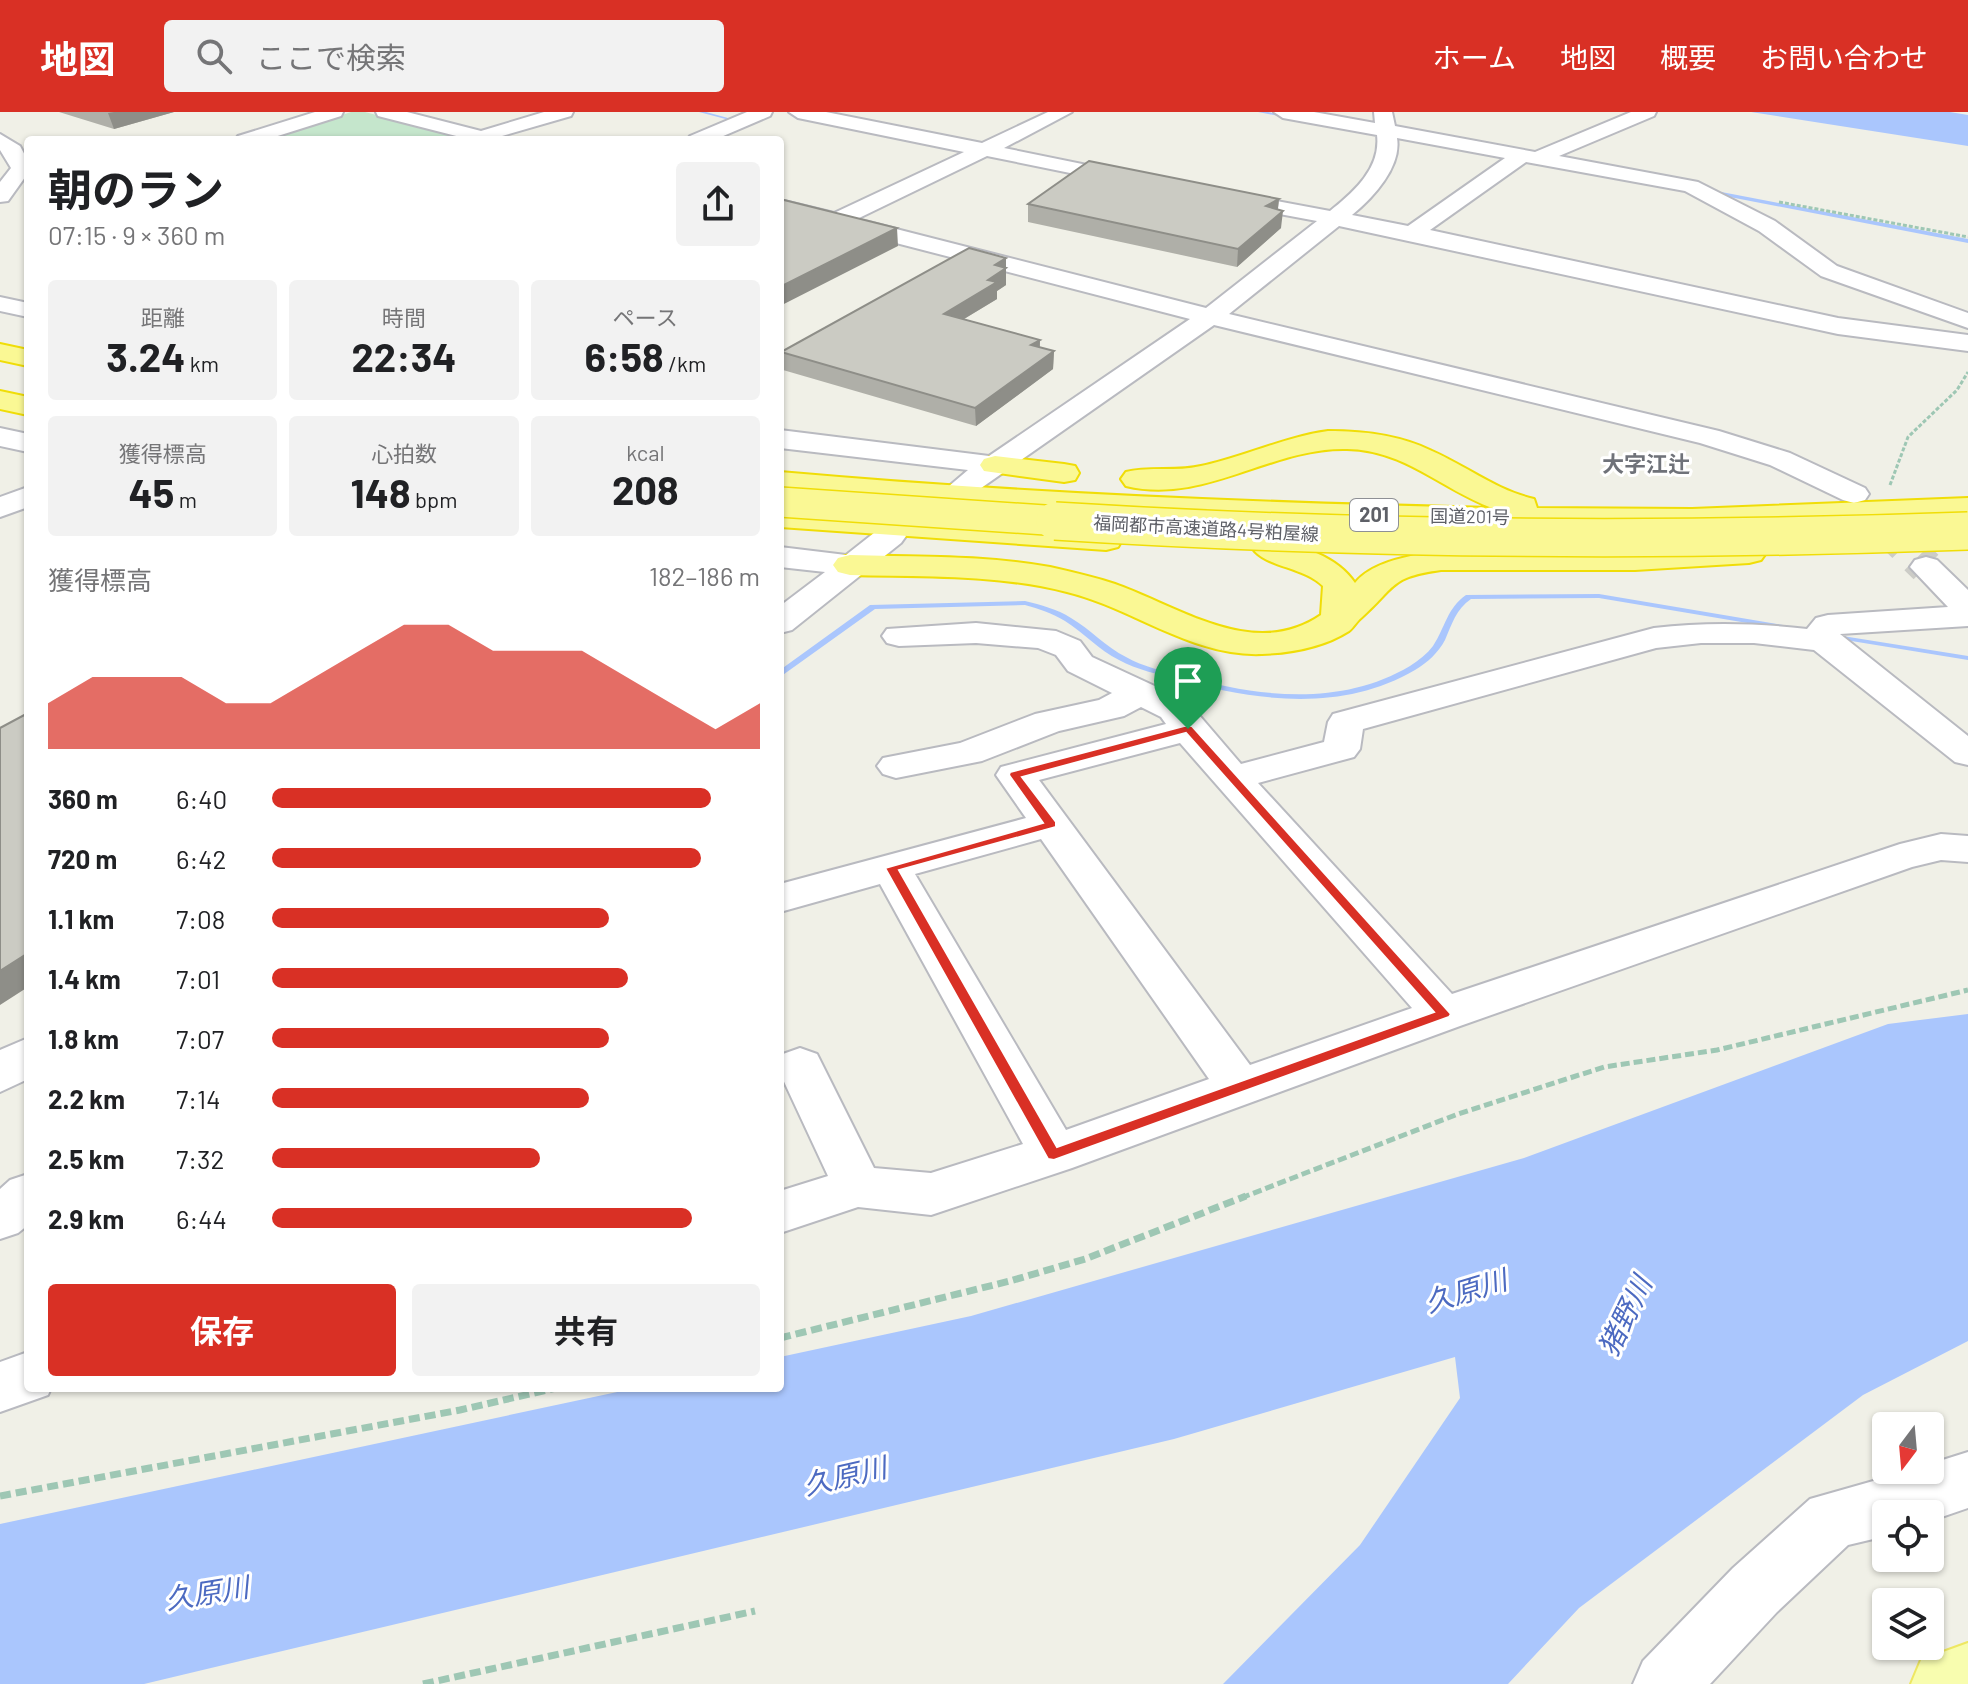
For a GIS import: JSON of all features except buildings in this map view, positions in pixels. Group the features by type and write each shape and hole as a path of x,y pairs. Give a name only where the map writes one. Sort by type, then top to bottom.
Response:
{"highway":[{"path":"0,352 24,357"},
{"path":"0,367 24,372"},
{"path":"0,391 24,396"},
{"path":"0,402 24,406"},
{"path":"995,465 1160,480 1204,475 1305,442 1327,440 1390,446 1421,459 1475,491 1503,502 1540,508 1968,507"},
{"path":"974,491 1385,507 1425,501 1434,494 1437,477 1421,459"},
{"name":"国道201号","path":"784,484 974,491 1324,514 1692,519 1968,507"},
{"name":"福岡都市高速道路4号粕屋線","path":"784,484 1091,509 1321,519 1485,523 1968,516"},
{"name":"福岡都市高速道路4号粕屋線","path":"784,502 1233,532 1484,539 1717,539 1968,531"},
{"name":"国道201号","path":"784,517 950,531 1270,549 1749,553 1968,548"},
{"path":"1270,549 1326,570 1337,581 1343,594 1337,623"},
{"path":"850,565 1005,572 1076,583 1111,594 1192,632 1254,643 1290,641 1337,623 1376,581 1413,563 1441,560 1635,560 1749,553"}],"main road":[{"path":"1945,1684 1968,1677"}],"street":[{"path":"258,136 334,112"},
{"path":"385,112 480,136"},
{"path":"434,125 474,112"},
{"path":"494,136 564,112"},
{"path":"706,136 763,112"},
{"path":"798,112 1147,183"},
{"path":"838,220 1063,112"},
{"path":"1283,112 1385,122 1530,156 1691,186 1767,226 1829,271 1968,321"},
{"path":"1412,233 1484,183 1530,156 1647,112"},
{"path":"974,491 995,465 1210,317 1361,197 1374,181 1388,145 1385,122"},
{"path":"0,140 13,150 21,168 9,192"},
{"path":"1484,183 1507,187"},
{"path":"1210,195 1412,233 1838,326 1968,343"},
{"path":"784,207 1210,317 1709,437 1780,459 1845,490"},
{"path":"0,304 24,309"},
{"path":"0,437 24,442"},
{"path":"784,439 995,465"},
{"path":"0,508 24,498"},
{"path":"784,620 890,536"},
{"path":"784,557 850,565"},
{"path":"1824,641 1822,632 1828,625 1919,618 1964,601 1926,567"},
{"path":"899,636 976,633 1044,638 1068,648 1080,664 1174,709 1188,729 1444,1014"},
{"path":"1233,778 1341,749 1346,722 1654,638 1701,633 1754,633 1824,641 1968,754"},
{"path":"896,766 969,753 1048,722 1111,708 1141,692"},
{"path":"1188,729 1015,775 1240,1087"},
{"path":"784,897 1051,824"},
{"path":"784,1211 858,1187 931,1194 1054,1154 1444,1014 1900,857 1962,843"},
{"path":"891,868 1054,1154"},
{"path":"0,1047 24,1032"},
{"path":"0,1074 24,1058"},
{"path":"800,1066 858,1187"},
{"path":"0,1218 24,1198"},
{"path":"0,1387 24,1378"},
{"path":"1666,1684 1755,1590 1831,1520 1886,1507 1968,1480"}],"path":[{"path":"1766,200 1968,237"},
{"path":"1845,490 1891,485 1908,437 1957,390 1968,372"},
{"path":"784,1337 982,1289 1085,1259 1458,1114 1604,1067 1717,1050 1968,990"},
{"path":"0,1496 460,1410 539,1392"},
{"path":"423,1684 755,1611"}],"green space":[{"path":"351,112 365,112 457,136 278,136"}],"water":[{"path":"1751,112 1950,112 1968,115 1968,146"},
{"path":"1968,1014 1968,1341 1863,1395 1579,1608 1508,1684 1223,1684 1360,1545 1460,1398 1455,1357 1174,1439 144,1684 0,1684 0,1524 617,1392 784,1392 784,1356 971,1316 1524,1158 1888,1024"}],"waterway":[{"path":"701,112 737,121"},
{"path":"1260,112 1289,117"},
{"path":"1711,192 1968,241"},
{"path":"784,671 873,607 1025,603 1066,618 1119,657 1138,665 1224,688 1307,697 1362,690 1415,667 1435,649 1456,608 1469,597 1599,596 1789,628"},
{"path":"1833,636 1968,658"}],"tunnel":[{"path":"1871,512 1926,567"}],"district":[{"name":"大字江辻","path":"1646,464"}],"route":[{"path":"1188,729 1444,1014 1054,1154 891,868 1051,824 1015,775 1188,729"}],"water label":[{"name":"久原川","path":"1466,1291"},
{"name":"猪野川","path":"1625,1316"},
{"name":"久原川","path":"845,1476"},
{"name":"久原川","path":"207,1593"}]}
